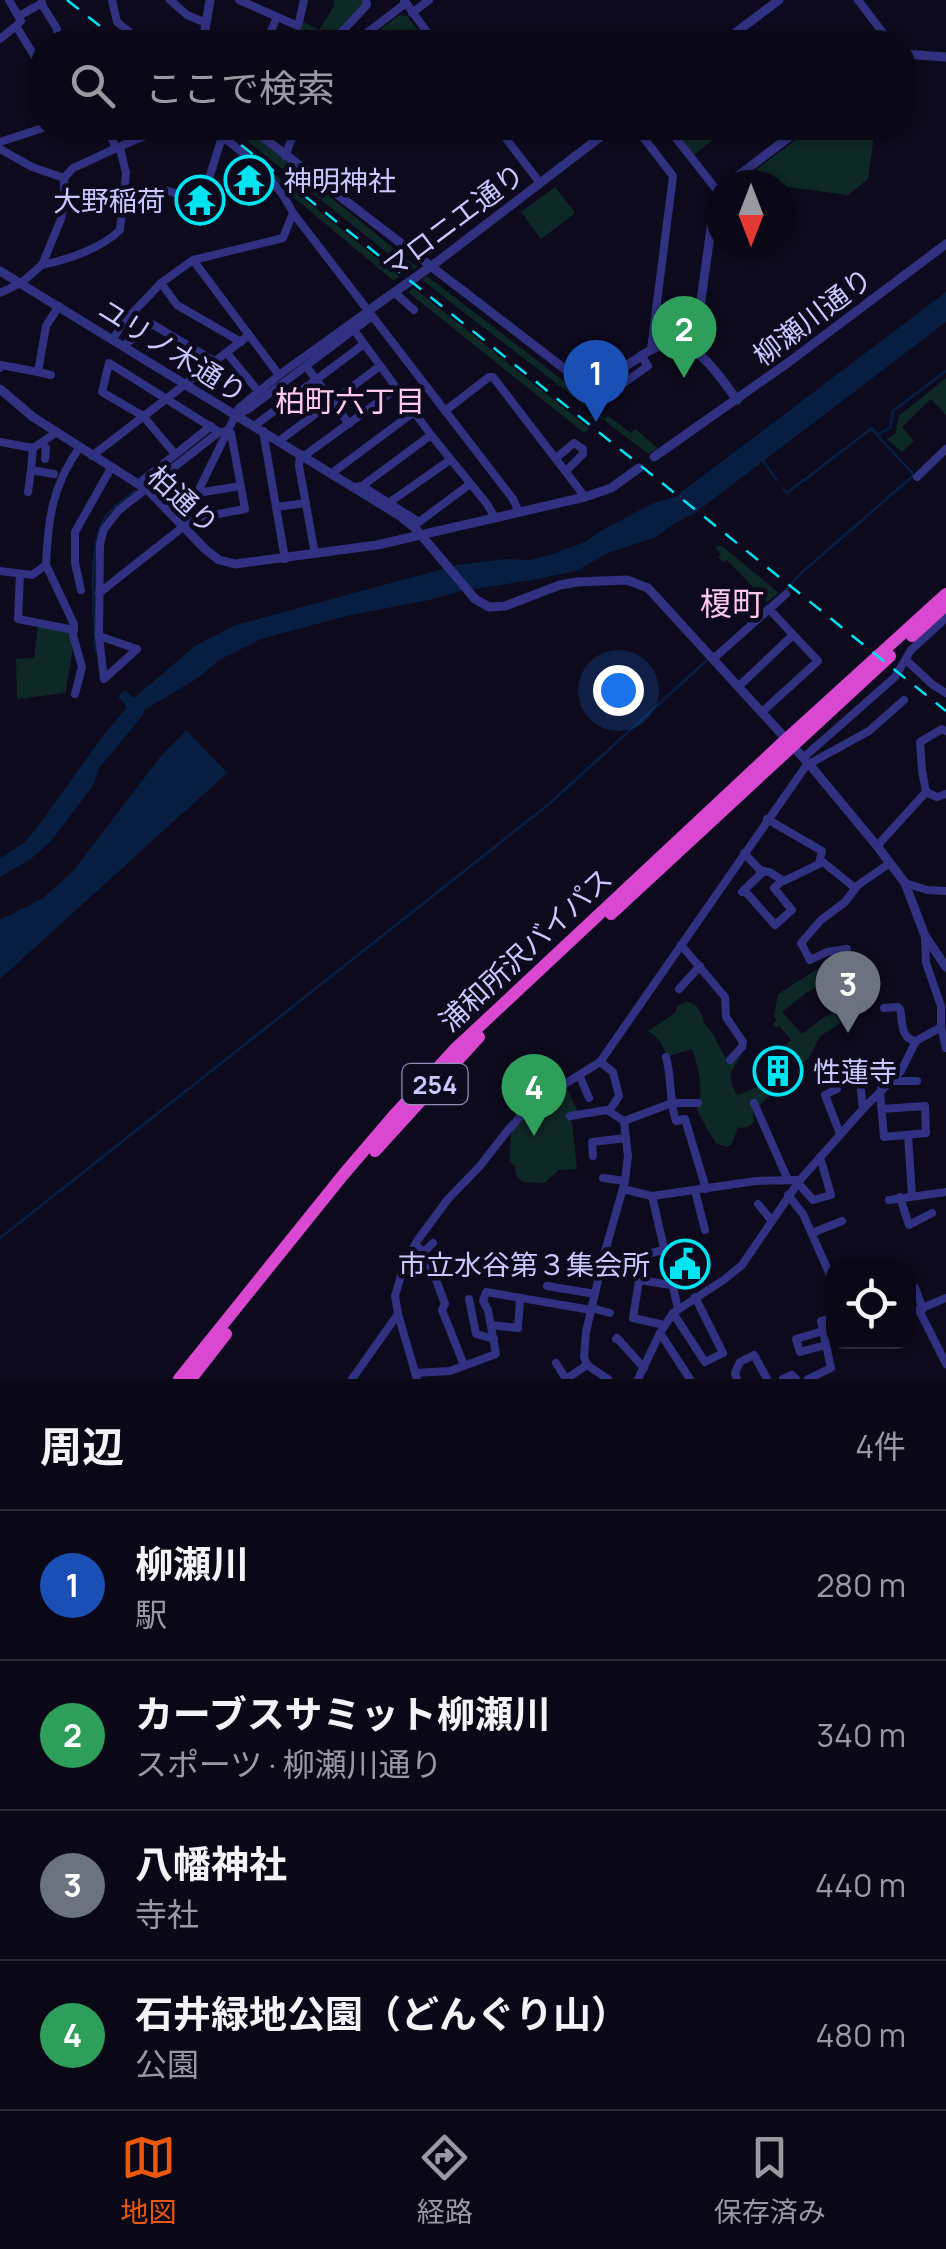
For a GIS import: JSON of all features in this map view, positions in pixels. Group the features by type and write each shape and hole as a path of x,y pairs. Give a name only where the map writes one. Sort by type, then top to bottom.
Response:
{"highway":[{"name":"浦和所沢バイパス","path":"191,1379 350,1180 456,1061 946,594"},
{"name":"浦和所沢バイパス","path":"179,1379 343,1175 454,1050 946,605"}],"street":[{"path":"9,0 30,46"},
{"path":"112,0 117,22 127,30"},
{"path":"170,0 187,15 206,22"},
{"path":"205,30 210,0"},
{"path":"240,0 298,26 304,0"},
{"path":"344,30 360,14 366,0"},
{"path":"412,14 429,0"},
{"path":"739,30 778,0"},
{"path":"858,0 881,30"},
{"path":"0,39 43,1 57,30"},
{"path":"370,30 405,1 425,30"},
{"path":"272,30 277,18"},
{"path":"916,55 946,57"},
{"path":"30,133 0,145 13,158 64,178"},
{"path":"0,292 20,283 42,265 117,234 126,190 125,164 114,140"},
{"path":"42,265 61,219 64,178 73,168 132,140"},
{"path":"126,190 161,190 182,195 205,191 221,140"},
{"path":"224,140 281,190 293,213 513,499 519,512"},
{"path":"266,140 569,366 576,376 611,376 646,352 672,344 694,351 707,362 737,400"},
{"path":"285,156 291,140"},
{"path":"507,140 540,183"},
{"name":"マロニエ通り","path":"370,313 596,140"},
{"path":"645,140 673,176 646,352"},
{"path":"679,140 706,171"},
{"path":"747,170 785,140"},
{"path":"112,339 161,282 193,260 283,238 293,213"},
{"name":"柳瀬川通り","path":"654,457 946,244"},
{"path":"193,260 280,374"},
{"path":"694,351 707,260"},
{"name":"ユリノ木通り","path":"0,271 358,486 420,534 473,596 486,605 501,607 568,583 631,580 653,593 713,659"},
{"path":"161,282 177,304 241,342"},
{"path":"394,292 414,310"},
{"path":"38,372 46,326 58,306"},
{"path":"141,486 354,330 370,313"},
{"path":"236,416 239,408 280,374 370,313"},
{"path":"123,346 152,324 214,362"},
{"path":"354,330 495,518"},
{"path":"92,456 250,335"},
{"path":"285,559 258,428 364,344"},
{"path":"227,353 258,392"},
{"path":"175,454 143,416 102,392 109,363 231,433 245,509 182,525"},
{"path":"0,368 8,365 50,375"},
{"path":"306,366 349,424"},
{"path":"279,441 380,366"},
{"path":"445,411 493,376 585,497"},
{"name":"柏通り","path":"0,388 27,413 141,486 213,556 226,563 285,559 420,534"},
{"path":"315,554 299,466 302,455 396,388"},
{"path":"332,473 414,412"},
{"path":"98,636 137,648 104,679 98,636 98,593 104,529 175,454 220,430"},
{"path":"98,593 179,530 220,430"},
{"path":"28,492 37,446 57,432"},
{"path":"431,436 358,486 418,522 470,484"},
{"path":"0,442 46,448 46,459"},
{"path":"556,458 574,442 583,449 583,454 566,471"},
{"path":"75,694 82,667 74,630 67,606 46,565 53,496 80,447"},
{"path":"917,477 946,450"},
{"path":"390,502 450,460"},
{"path":"81,590 75,532 111,468"},
{"path":"420,534 585,497 610,488 640,468"},
{"path":"31,470 54,474"},
{"path":"197,494 241,486"},
{"path":"276,508 306,503"},
{"path":"0,571 32,575 46,565"},
{"path":"20,574 18,618 74,630"},
{"path":"786,594 713,659 807,762 890,863 905,884 925,936 946,966"},
{"path":"762,712 818,661 769,609"},
{"path":"610,1313 484,1293 496,1354 450,1371 416,1376 395,1296 415,1245 448,1199 531,1105 600,1062 807,762 895,678 912,650 946,618"},
{"path":"738,687 794,636"},
{"path":"907,661 943,688"},
{"path":"807,762 869,731 904,700"},
{"path":"926,792 920,742 942,729 946,732"},
{"path":"877,846 926,792"},
{"path":"926,792 937,798 946,794"},
{"path":"767,819 822,851 819,863"},
{"path":"744,854 764,871 788,881 825,862 855,888"},
{"path":"847,949 810,960 801,943 855,888 890,863"},
{"path":"764,871 743,891 775,924 792,910 774,888 783,880"},
{"path":"905,884 946,890"},
{"path":"925,936 931,982 942,990 941,1027 946,1048"},
{"path":"681,945 724,996 726,1017 743,1042 730,1060"},
{"path":"679,989 700,966"},
{"path":"884,1008 898,1007 904,1035 909,1040 941,1027"},
{"path":"638,1379 675,1311 742,1264 796,1181 892,1081 908,1060 916,1040"},
{"path":"666,1057 676,1122 685,1119 706,1189"},
{"path":"600,1062 614,1072 619,1096 609,1111"},
{"path":"864,1109 858,1065 879,1063 882,1109 884,1136 926,1133 924,1106 882,1109"},
{"path":"580,1077 589,1098"},
{"path":"892,1081 917,1081"},
{"path":"840,1134 825,1095 837,1090 836,1083 845,1082"},
{"path":"624,1122 672,1103 698,1103"},
{"path":"754,1103 796,1181 813,1200 831,1195 820,1157"},
{"path":"570,1116 609,1111 624,1122 628,1159 624,1185 591,1309 584,1357 587,1366 608,1379"},
{"path":"908,1135 912,1196"},
{"path":"594,1156 592,1142 626,1138"},
{"path":"602,1178 652,1196 776,1180 796,1181"},
{"path":"776,1180 803,1214 826,1265"},
{"path":"695,1191 705,1230"},
{"path":"888,1200 946,1192"},
{"path":"900,1197 909,1225 933,1215 926,1195"},
{"path":"652,1196 675,1311 705,1362 723,1353 695,1298"},
{"path":"758,1204 772,1221"},
{"path":"812,1233 842,1221"},
{"path":"415,1245 424,1252 433,1243"},
{"path":"638,1256 664,1250"},
{"path":"407,1262 432,1269 445,1304 442,1310 464,1366"},
{"path":"672,1285 639,1280 633,1318 662,1329 690,1379"},
{"path":"547,1286 595,1294"},
{"path":"916,1292 946,1364"},
{"path":"491,1325 518,1328 520,1298"},
{"path":"916,1312 946,1298"},
{"path":"469,1299 476,1334 494,1339"},
{"path":"352,1379 398,1314"},
{"path":"823,1332 796,1339 800,1352 826,1344 823,1332 820,1321 826,1319"},
{"path":"616,1339 644,1368"},
{"path":"808,1379 831,1368 827,1349"},
{"path":"737,1379 735,1373 740,1362 754,1355 768,1379"},
{"path":"556,1363 566,1379 587,1366"},
{"path":"784,1379 792,1375 796,1379"}],"green space":[{"path":"334,0 364,0 341,30 319,30"},
{"path":"399,15 407,16 418,30 380,30"},
{"path":"302,21 319,30 299,30"},
{"path":"246,140 260,140 417,267 410,271"},
{"path":"682,140 713,140 694,155"},
{"path":"795,140 873,140 868,179 848,195 796,188 796,170 755,170"},
{"path":"269,170 399,276 394,281 284,189"},
{"path":"555,187 575,213 541,239 521,212"},
{"path":"427,276 587,399 584,404 631,433 635,429 658,448 648,454 422,280"},
{"path":"414,288 589,428 584,433 408,292"},
{"path":"946,378 946,415 931,399 902,427 914,441 902,452 887,439 895,434 899,416"},
{"path":"722,546 779,593 767,602 727,560 723,562 718,557 721,554 715,547"},
{"path":"38,624 68,632 73,648 66,690 17,699 16,659 34,658"},
{"path":"835,962 839,977 806,993 782,1012 802,1034 839,1009 844,1021 820,1036 809,1058 796,1068 781,1049 791,1040 773,1024 777,1020 774,1016 778,994 827,963"},
{"path":"686,1002 698,1009 728,1061 740,1056 731,1074 737,1095 766,1084 771,1084 774,1093 753,1112 754,1122 738,1128 731,1145 726,1147 716,1143 697,1109 700,1079 691,1049 667,1057 660,1042 648,1031"},
{"path":"567,1088 578,1112 571,1115 577,1169 559,1170 544,1183 522,1182 510,1162 511,1131 533,1107"}],"water":[{"path":"946,292 946,322 695,513 656,537 608,553 576,571 346,616 261,639 219,660 198,678 144,710 51,841 31,859 0,877 0,858 24,843 36,829 127,707 118,696 125,690 134,698 195,646 235,625 458,565 529,560 585,542 656,502 675,497"},
{"path":"186,730 227,773 0,979 0,920 42,899 73,871 161,756"}],"waterway":[{"path":"786,590 914,475 877,435 890,428 893,411 946,371"},
{"path":"783,489 787,493 872,428 876,434"},
{"path":"763,461 777,480"},
{"path":"96,652 93,582 99,530 111,510 135,491"},
{"path":"748,623 768,605"},
{"path":"0,1238 549,804 707,660"}],"railway":[{"path":"67,0 105,30"},
{"path":"235,140 946,711"}],"place":[{"name":"神明神社","path":"249,180"},
{"name":"大野稲荷","path":"200,200"},
{"name":"カーブスサミット柳瀬川","path":"684,378"},
{"name":"柳瀬川","path":"596,422"},
{"name":"八幡神社","path":"848,1033"},
{"name":"性蓮寺","path":"778,1071"},
{"name":"石井緑地公園（どんぐり山）","path":"534,1136"},
{"name":"市立水谷第３集会所","path":"685,1264"}],"district":[{"name":"柏町六丁目","path":"350,400"},
{"name":"榎町","path":"732,603"}]}
